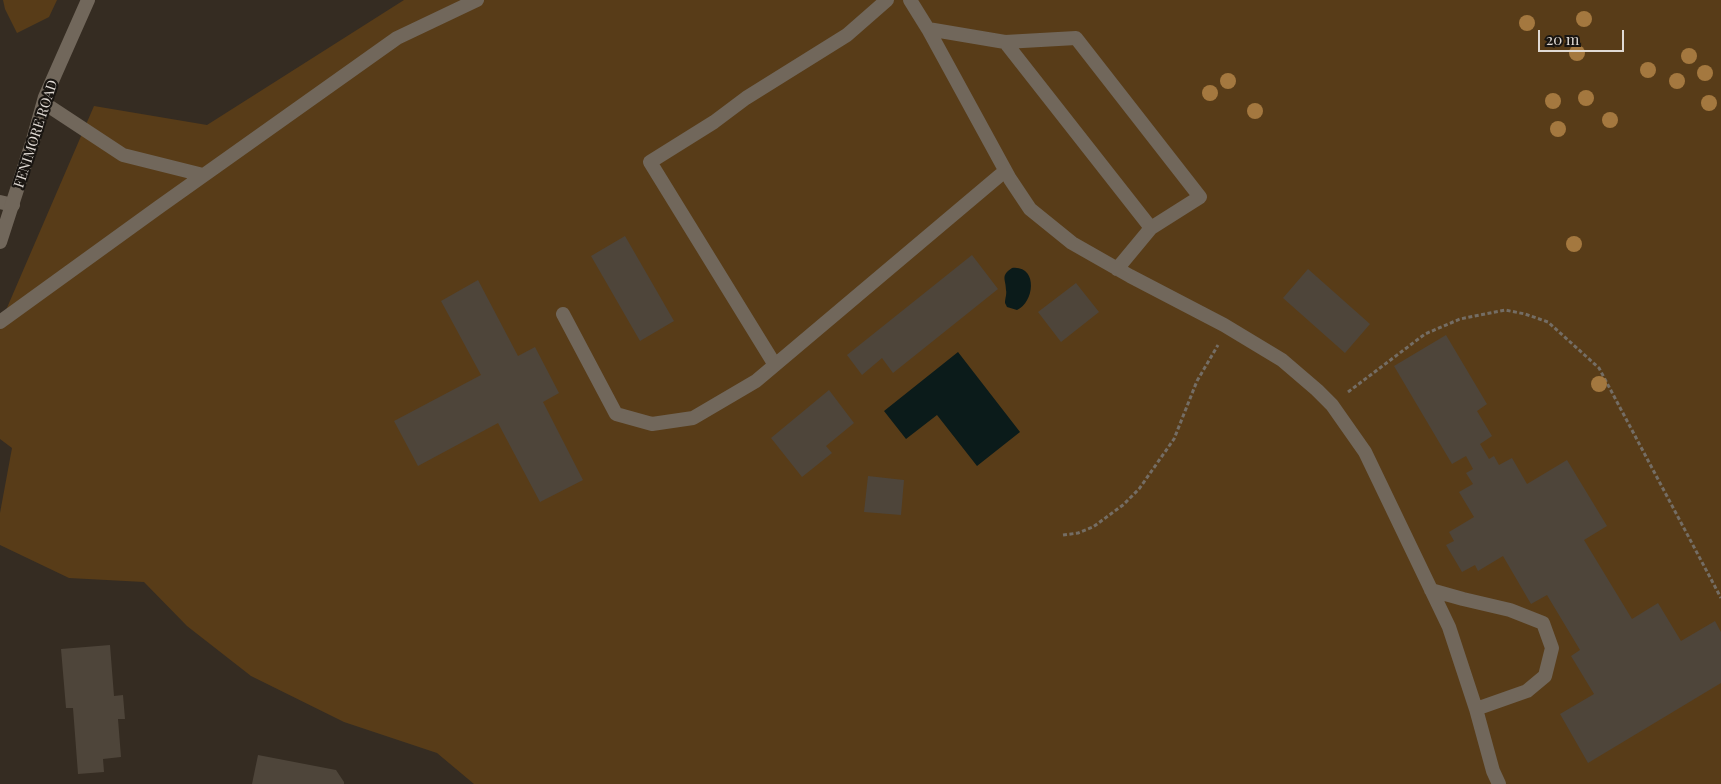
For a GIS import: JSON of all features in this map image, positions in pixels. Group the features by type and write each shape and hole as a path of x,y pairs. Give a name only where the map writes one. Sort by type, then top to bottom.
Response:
{"street":[{"name":"FENIMORE ROAD","path":"0,242 6,203 44,103 88,0"},
{"path":"0,322 397,38 477,0"},
{"path":"775,365 650,162 714,122 746,98 847,36 887,0"},
{"path":"910,0 928,29 1005,171 1030,209 1072,243 1117,269 1228,327 1282,360 1318,390 1332,405 1365,452 1449,627 1476,709 1493,771 1499,784"},
{"path":"928,29 1005,42 1076,38 1200,197 1151,228 1117,269"},
{"path":"1005,42 1151,228"},
{"path":"44,103 123,155 203,176"},
{"path":"563,314 616,414 652,424 693,418 756,381 1005,171"},
{"path":"1431,590 1463,600 1510,610 1543,623 1552,648 1545,676 1527,691 1476,709"}],"path":[{"path":"1332,405 1426,334 1460,319 1505,310 1525,314 1548,322 1598,368 1721,598"},
{"path":"1063,535 1078,533 1093,527 1123,505 1139,489 1174,439 1197,381 1228,327"}],"shaded area":[{"path":"3,0 57,0 49,17 17,33 5,9"},
{"path":"404,0 1721,0 1721,784 474,784 437,753 344,722 251,676 187,626 144,582 69,578 0,545 0,513 12,448 0,439 0,324 94,106 207,125"},
{"path":"1012,268 1026,272 1030,278 1031,285 1027,300 1017,310 1007,307 1005,303 1004,278 1006,273"},
{"path":"958,352 1020,432 977,466 937,415 906,439 884,411"}],"building":[{"path":"625,236 674,321 640,341 591,256"},
{"path":"972,255 998,289 893,373 882,358 862,375 847,355"},
{"path":"1308,269 1370,324 1345,353 1283,298"},
{"path":"478,280 518,356 535,347 559,393 543,402 583,480 540,502 498,423 418,466 394,421 481,375 441,301"},
{"path":"1076,283 1099,312 1061,342 1038,312"},
{"path":"1446,335 1487,404 1477,411 1492,436 1480,444 1489,459 1494,456 1499,465 1512,458 1527,484 1567,460 1607,526 1584,540 1632,619 1658,603 1681,641 1715,621 1721,632 1721,683 1588,763 1560,714 1594,694 1571,656 1580,650 1547,595 1531,604 1503,556 1478,571 1475,565 1462,572 1446,545 1454,541 1449,532 1474,517 1459,492 1473,484 1466,473 1473,469 1466,456 1452,464 1394,366"},
{"path":"829,390 854,423 826,446 832,453 802,477 771,438"},
{"path":"868,476 904,480 901,515 864,512"},
{"path":"110,645 114,696 123,695 125,719 118,719 121,757 103,759 104,772 78,774 73,708 66,708 61,649"},
{"path":"258,755 336,770 344,784 252,784"}]}
